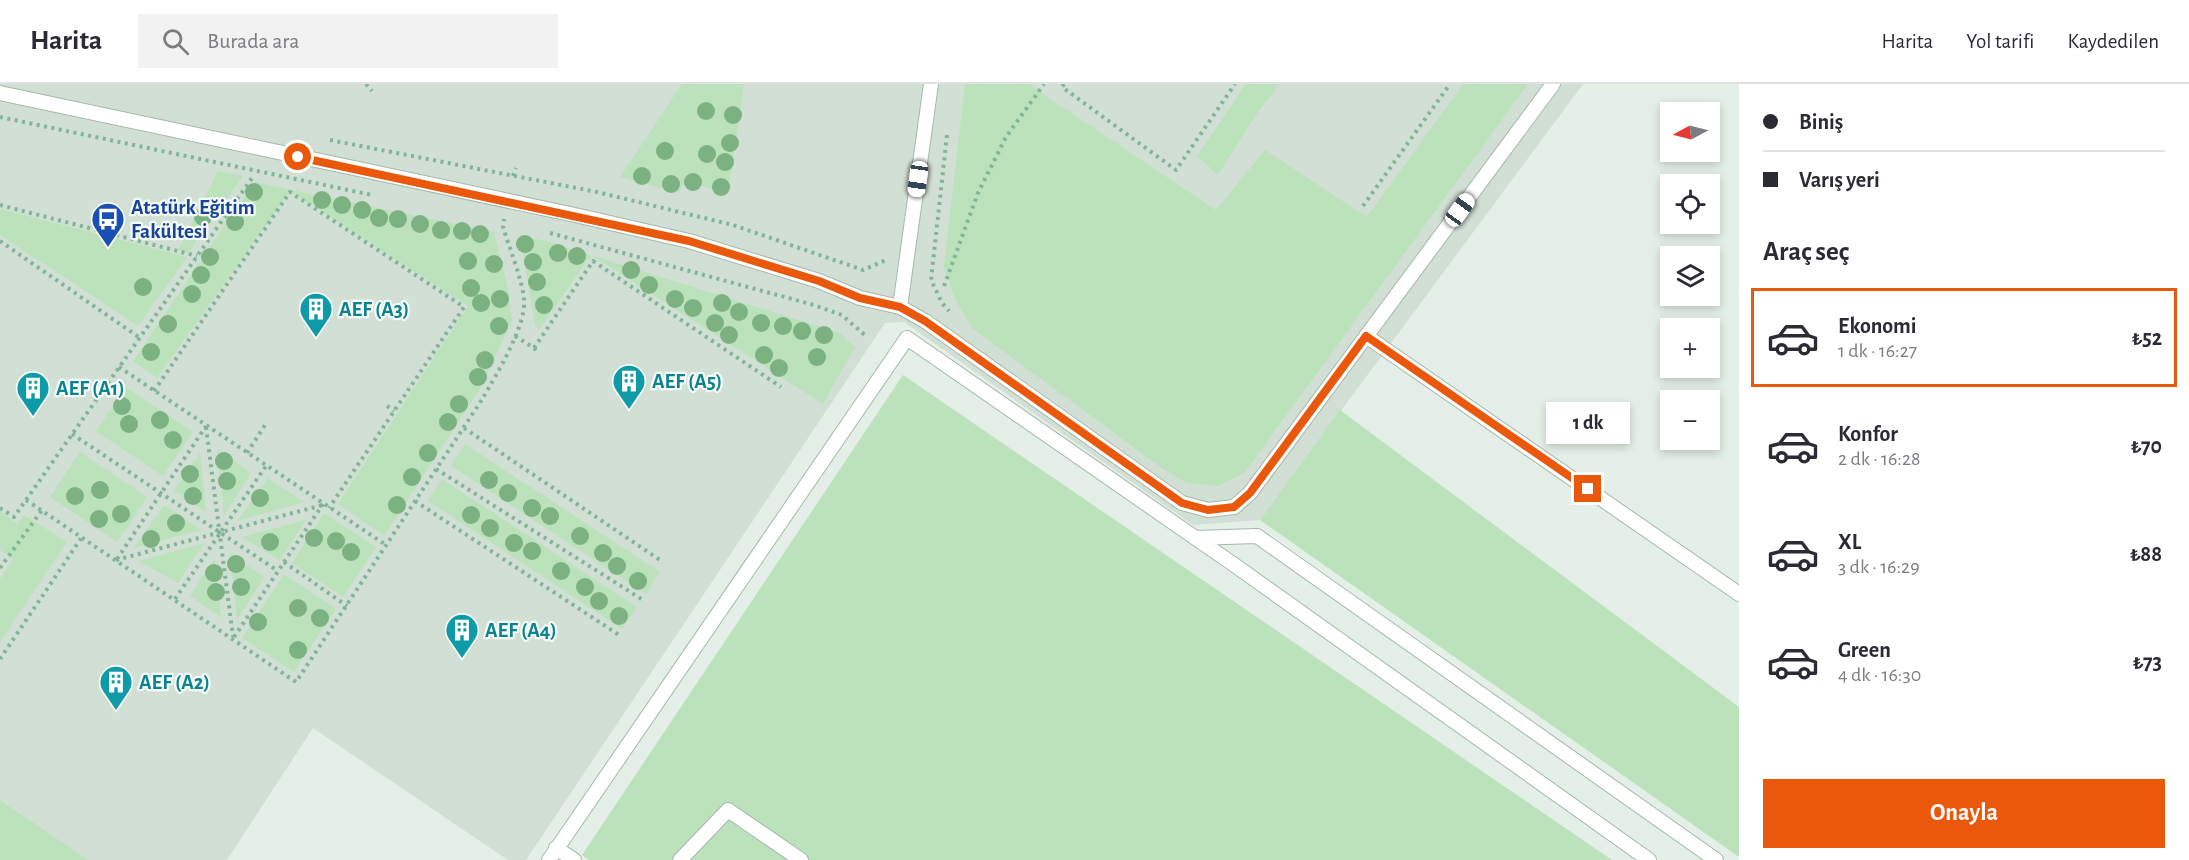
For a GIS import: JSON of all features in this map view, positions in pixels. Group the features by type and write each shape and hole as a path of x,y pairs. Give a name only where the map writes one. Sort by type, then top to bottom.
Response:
{"lane":[{"path":"900,307 931,84"},
{"path":"0,93 689,241 819,281 860,298 900,307 925,321 1182,503 1208,510 1234,507 1250,493 1553,84"},
{"path":"1366,336 1739,594"},
{"path":"574,860 553,854 908,338 1649,860"},
{"path":"1195,538 1257,536 1716,860"},
{"path":"680,860 728,810 801,860"}],"path":[{"path":"366,84 372,91"},
{"path":"944,286 978,193 1006,137 1044,84"},
{"path":"1065,84 1062,87 1176,170 1235,84"},
{"path":"1363,206 1450,84"},
{"path":"0,117 378,196"},
{"path":"948,130 931,280 942,303 955,317"},
{"path":"321,138 597,192 733,225 863,270 890,258"},
{"path":"26,500 296,682 483,398 515,336 521,320 524,300 503,227 506,201 516,168"},
{"path":"0,508 14,517 252,178"},
{"path":"154,391 229,286 290,192 464,307 329,508"},
{"path":"0,205 197,256"},
{"path":"492,218 515,224"},
{"path":"550,233 814,305 842,315 866,336"},
{"path":"0,242 140,338"},
{"path":"534,348 593,261 781,387"},
{"path":"515,336 540,353"},
{"path":"119,367 386,545"},
{"path":"387,406 394,411"},
{"path":"247,453 265,425"},
{"path":"116,560 206,426"},
{"path":"206,426 233,638"},
{"path":"464,428 663,562"},
{"path":"72,434 278,571"},
{"path":"176,599 266,466"},
{"path":"436,469 643,600"},
{"path":"415,501 619,635"},
{"path":"116,560 323,504"},
{"path":"233,638 323,504"},
{"path":"0,568 42,510"},
{"path":"0,659 82,537"},
{"path":"284,562 347,606"}],"shaded area":[{"path":"0,84 1583,84 1260,520 1193,525 904,322 885,323 526,860 508,860 313,728 227,860 0,860"}],"green space":[{"path":"682,84 744,84 728,194 685,181 679,193 620,177"},
{"path":"965,84 1032,84 1046,96 1216,210 1265,150 1367,217 1463,84 1528,84 1244,473 1218,486 1187,483 1163,469 972,328 955,299 944,266"},
{"path":"1246,84 1279,84 1256,115 1218,175 1197,156"},
{"path":"218,171 243,176 188,253 178,250"},
{"path":"254,182 494,232 508,289 512,321 480,389 384,536 338,504 468,306 290,191 157,378 133,361"},
{"path":"0,209 187,257 138,326 0,235"},
{"path":"520,235 591,255 539,330 535,325"},
{"path":"591,255 840,333 855,347 823,404"},
{"path":"903,375 1612,860 589,860 582,855"},
{"path":"126,387 193,432 163,476 96,431"},
{"path":"1340,410 1739,707 1739,857 1260,520"},
{"path":"465,444 660,572 646,594 451,466"},
{"path":"217,448 251,473 224,516"},
{"path":"80,452 147,497 117,542 50,497"},
{"path":"200,453 206,512 174,491"},
{"path":"268,478 304,502 237,521"},
{"path":"442,479 637,607 622,629 428,501"},
{"path":"164,505 201,530 134,548"},
{"path":"0,511 17,524 24,515 67,542 0,642 0,579 13,559 0,550"},
{"path":"324,513 376,547 343,597 292,563"},
{"path":"306,520 280,560 242,537"},
{"path":"204,543 178,583 139,561"},
{"path":"230,552 264,578 237,620"},
{"path":"215,558 221,617 190,596"},
{"path":"284,574 336,609 294,672 242,638"},
{"path":"0,800 88,860 0,860"}],"place":[{"name":"Atatürk Eğitim Fakültesi","path":"108,248"},
{"name":"AEF (A3)","path":"316,338"},
{"name":"AEF (A5)","path":"629,410"},
{"name":"AEF (A1)","path":"33,417"},
{"name":"AEF (A4)","path":"462,659"},
{"name":"AEF (A2)","path":"116,711"}],"route":[{"path":"298,157 689,241 819,281 860,298 900,307 925,321 1182,503 1208,510 1234,507 1250,493 1366,336 1588,489"}]}
